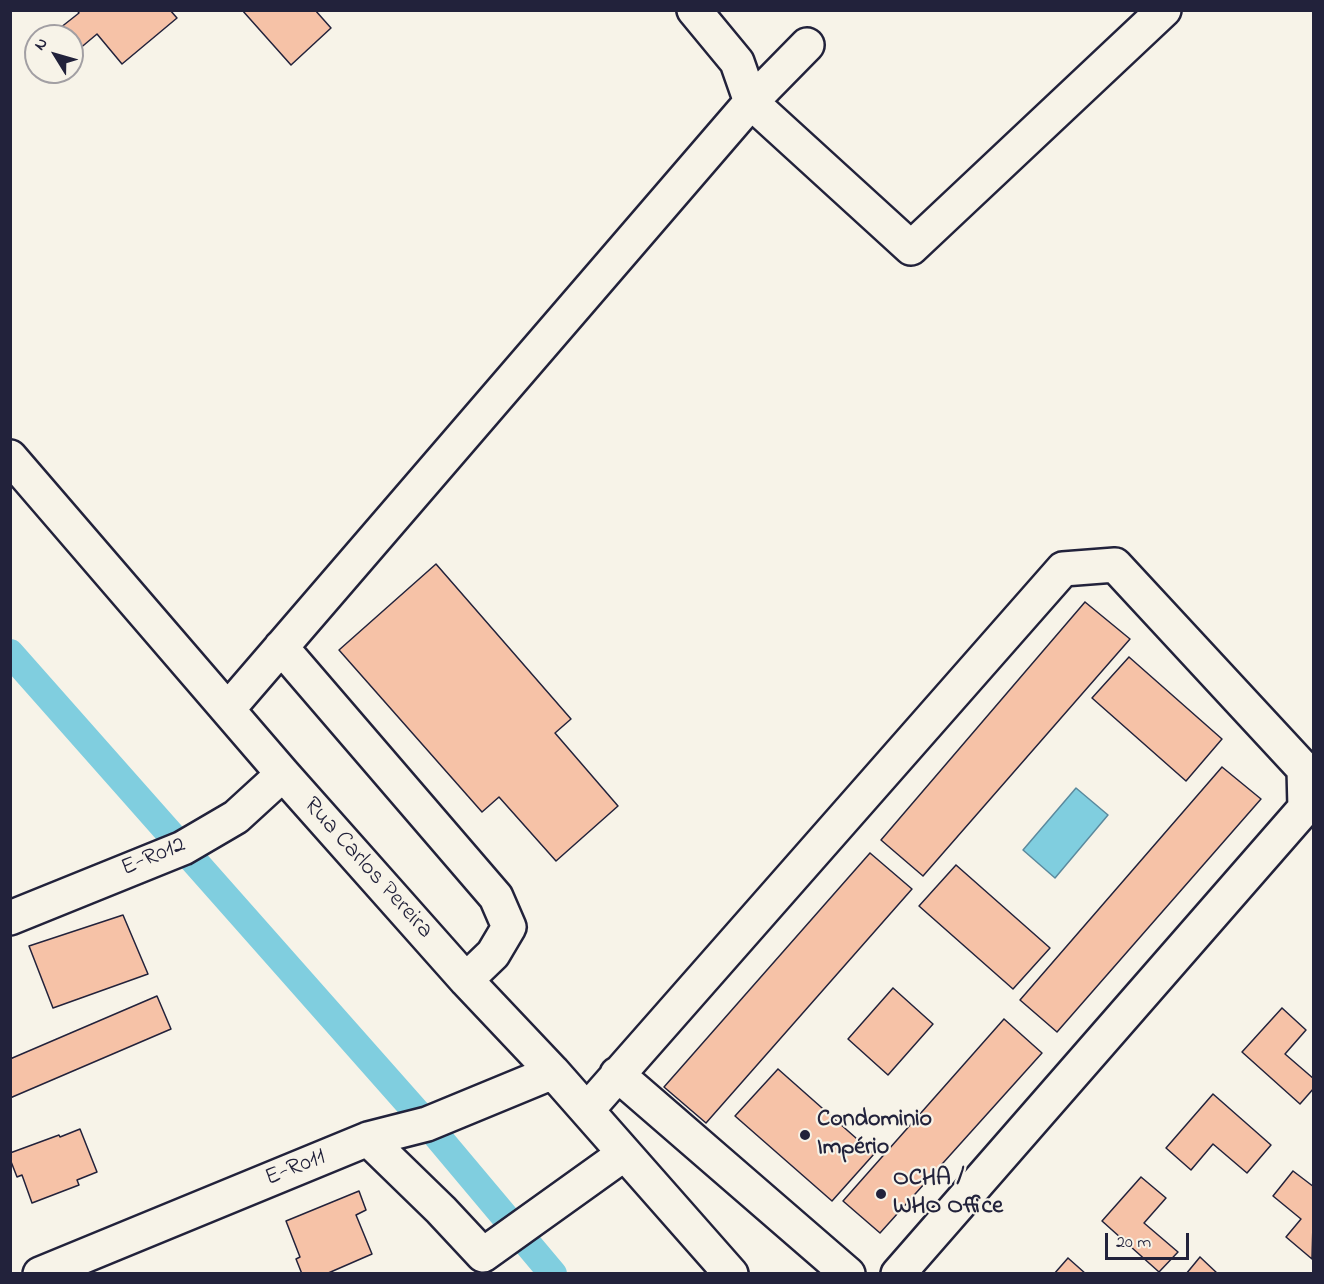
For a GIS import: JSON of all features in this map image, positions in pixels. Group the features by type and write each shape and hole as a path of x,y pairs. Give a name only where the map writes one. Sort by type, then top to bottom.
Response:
{"street":[{"path":"694,10 737,62 751,102 911,248 1164,10"},
{"path":"228,710 751,102 807,45"},
{"name":"Rua Carlos Pereira","path":"10,457 284,774 466,980 587,1110 731,1274"},
{"path":"587,1110 1063,569 1115,564 1304,769 1305,808 898,1274"},
{"path":"281,646 496,897 509,927 493,954 466,980"},
{"name":"E-R012","path":"10,918 183,848 236,817 284,774"},
{"name":"E-R011","path":"40,1274 368,1139 427,1124 553,1072"},
{"path":"617,1074 848,1274"},
{"path":"368,1139 441,1210 483,1255 624,1154"}],"water":[{"path":"1076,788 1108,815 1055,878 1023,850"}],"building":[{"path":"77,10 170,10 177,18 122,64 97,34 84,45 84,24 65,24 79,13"},
{"path":"242,10 315,10 331,28 291,65"},
{"path":"436,564 571,719 555,733 618,806 556,861 499,797 482,812 339,650"},
{"path":"1085,602 1130,639 923,876 881,840"},
{"path":"1129,657 1222,739 1186,781 1092,698"},
{"path":"1222,767 1261,799 1057,1032 1020,1000"},
{"path":"870,853 912,889 706,1123 664,1087"},
{"path":"956,865 1050,948 1013,989 919,906"},
{"path":"123,915 148,974 53,1008 29,946"},
{"path":"893,988 933,1024 888,1075 848,1039"},
{"path":"157,996 171,1029 10,1098 10,1059"},
{"path":"1282,1008 1306,1030 1285,1054 1314,1079 1314,1088 1300,1104 1242,1052"},
{"path":"1004,1019 1042,1053 880,1233 843,1201"},
{"name":"Condominio Império","path":"778,1069 874,1154 832,1201 735,1116"},
{"path":"1213,1094 1271,1145 1247,1173 1213,1144 1191,1170 1166,1148"},
{"path":"80,1129 97,1172 77,1180 79,1185 32,1203 22,1175 17,1177 10,1153"},
{"path":"1293,1171 1314,1187 1312,1259 1286,1237 1301,1219 1273,1196"},
{"path":"1141,1177 1166,1198 1144,1223 1178,1252 1159,1272 1102,1221"},
{"path":"359,1191 366,1210 356,1215 372,1254 326,1274 302,1274 296,1259 300,1257 286,1221"},
{"path":"1200,1257 1218,1274 1186,1274"},
{"path":"1068,1258 1086,1274 1054,1274"}],"waterway":[{"path":"10,653 427,1124 553,1274"}],"place":[{"name":"Condominio Império","path":"805,1135"},
{"name":"OCHA / WHO Office","path":"881,1194"}]}
